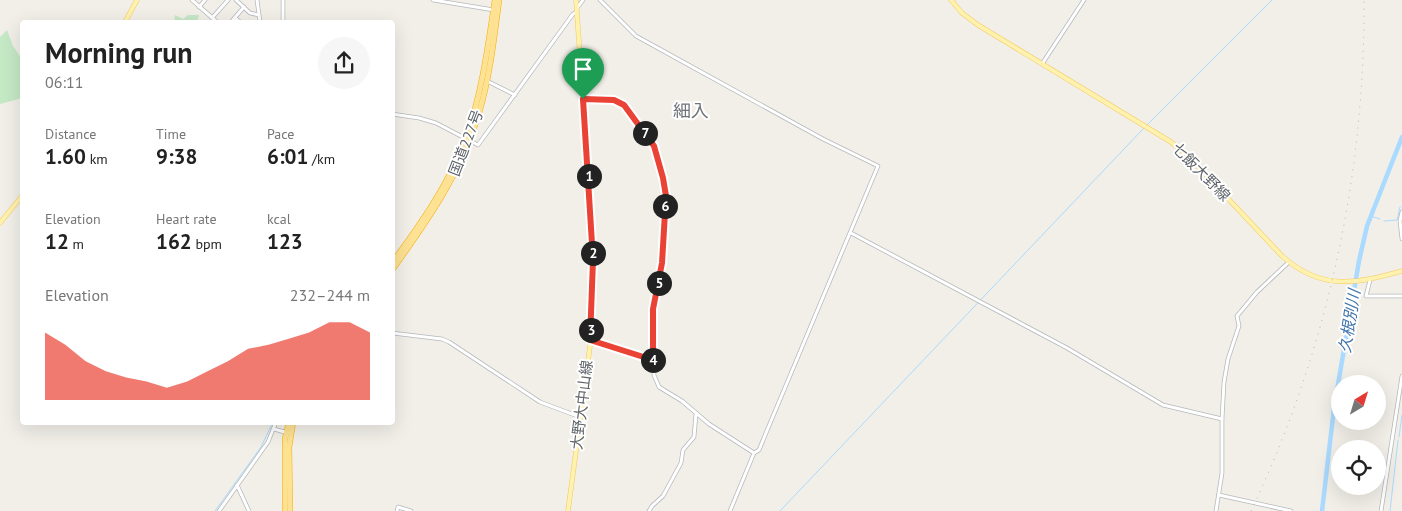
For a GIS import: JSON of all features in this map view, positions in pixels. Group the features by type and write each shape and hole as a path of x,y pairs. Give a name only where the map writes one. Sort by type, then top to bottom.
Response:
{"highway":[{"name":"国道227号","path":"495,0 496,10"},
{"name":"国道227号","path":"395,266 443,197 479,113 496,10 500,0"},
{"name":"国道227号","path":"395,259 432,205 468,140"},
{"path":"285,511 289,425"},
{"path":"290,511 288,433 292,425"}],"main road":[{"path":"126,20 136,0"},
{"name":"大野大中山線","path":"568,511 590,340 593,260 576,0"},
{"name":"七飯大野線","path":"950,0 962,13 978,25 1171,142 1188,156 1289,262 1314,276 1346,282 1369,280 1402,271"},
{"path":"0,223 20,198"}],"street":[{"path":"192,0 214,20"},
{"path":"199,6 205,0"},
{"path":"212,18 228,0"},
{"path":"236,0 250,13 259,15"},
{"path":"257,0 260,20"},
{"path":"283,0 283,20"},
{"path":"433,0 496,10"},
{"path":"395,115 425,120 442,126 478,145 583,0"},
{"path":"600,0 636,36 823,139 878,166 759,450 754,453 730,511"},
{"path":"1042,64 1084,0"},
{"path":"237,20 234,18 244,7"},
{"path":"484,80 515,95"},
{"path":"583,99 614,100 624,105 654,146 663,178 666,196 662,263 653,309 654,375 659,387 682,401 709,424 754,453"},
{"path":"1402,212 1400,221 1402,239"},
{"path":"851,233 1067,348 1160,404 1170,408 1222,419"},
{"path":"1216,511 1223,461 1222,419 1226,372 1239,326 1237,316 1257,292 1289,262"},
{"path":"1369,280 1366,296 1402,296"},
{"path":"395,333 442,339 449,342 540,402 580,418"},
{"path":"590,340 653,360"},
{"path":"1382,511 1402,376"},
{"path":"650,511 652,506 663,496 681,463 683,450 694,437 696,414"},
{"path":"219,511 268,442 275,425"},
{"path":"274,429 288,433"},
{"path":"237,485 249,511"},
{"path":"1219,495 1292,511"},
{"path":"397,511 398,507 411,511"}],"green space":[{"path":"175,15 183,19 188,15 199,15 198,20 174,20"},
{"path":"7,30 13,46 20,56 20,99 0,104 0,37"}],"waterway":[{"path":"1147,125 1272,0"},
{"path":"780,511 1144,128"},
{"name":"久根別川","path":"1322,511 1334,408 1359,261 1367,226 1402,137"},
{"path":"1384,221 1397,220 1400,207"},
{"path":"1370,218 1380,219"},
{"path":"1399,437 1402,415"},
{"path":"215,511 261,447 272,425"},
{"path":"1390,511 1398,440"}],"railway":[{"path":"1251,511 1278,450 1301,389 1320,326 1336,262 1349,197 1357,132 1363,66 1364,0"}],"district":[{"name":"細入","path":"691,111"}],"route":[{"path":"583,99 614,100 624,105 654,146 663,178 666,196 662,263 653,309 653,360 590,340 593,285 592,222 583,99"}]}
